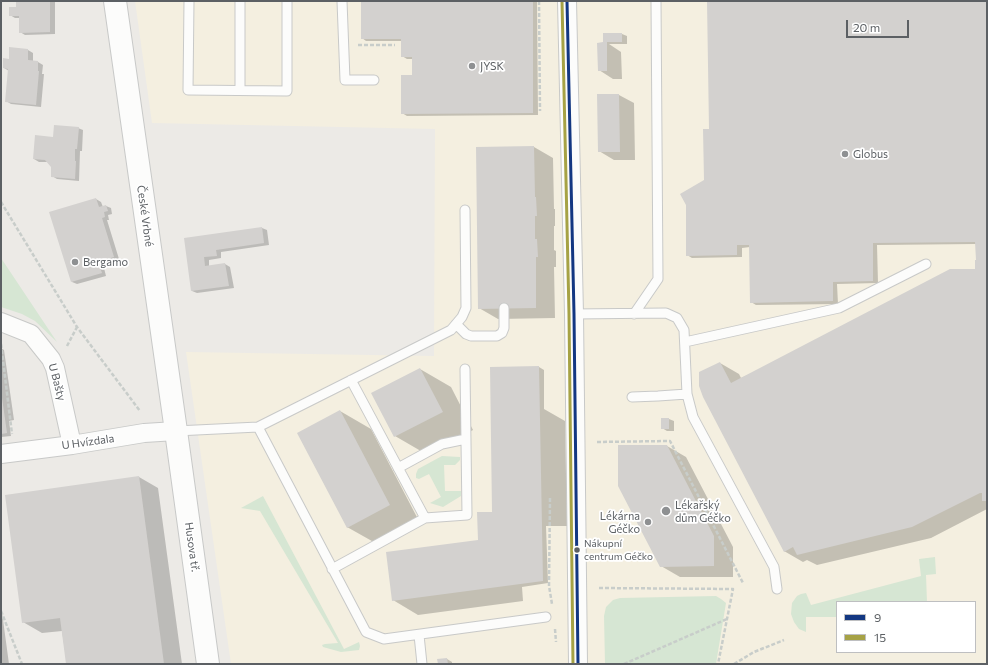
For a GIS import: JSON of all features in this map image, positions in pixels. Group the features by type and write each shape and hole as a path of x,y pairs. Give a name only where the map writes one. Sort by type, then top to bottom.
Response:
{"street":[{"name":"České Vrbné","path":"115,1 176,431"},
{"path":"567,1 574,314 578,664"},
{"name":"U Bašty","path":"1,322 31,334 51,359 55,368 72,445"},
{"name":"U Hvízdala","path":"7,453 72,445 144,433 176,431"},
{"name":"Husova tř.","path":"176,431 208,664"}],"lane":[{"path":"189,1 188,90 287,91 287,1"},
{"path":"240,1 240,90"},
{"path":"342,1 345,80 374,80"},
{"path":"634,314 658,279 656,1"},
{"path":"176,431 258,427 451,330 462,317 466,308 465,210"},
{"path":"685,342 839,308 926,264"},
{"path":"456,324 466,334 471,336 497,336 502,333 504,328 504,308"},
{"path":"574,314 666,313 677,318 684,330 687,394 693,417 774,567 777,589"},
{"path":"332,569 425,518 467,515 465,369"},
{"path":"352,380 425,518"},
{"path":"632,397 687,394"},
{"path":"258,427 366,632 384,639 546,617"},
{"path":"398,468 442,444 466,439"},
{"path":"419,635 422,664"}],"path":[{"path":"538,1 540,111"},
{"path":"355,45 395,45"},
{"path":"1,202 77,327 140,411"},
{"path":"1,344 7,453"},
{"path":"597,442 670,441 743,583"},
{"path":"550,498 549,586 552,609"},
{"path":"599,588 733,589 718,664"},
{"path":"1,611 22,664"},
{"path":"624,664 727,619"},
{"path":"554,625 557,648"},
{"path":"734,664 754,652 784,640"}],"shaded area":[{"path":"135,1 987,1 987,664 231,664 186,352 434,356 435,129 152,123"}],"green space":[{"path":"1,258 57,342 35,321 22,314 1,307"},
{"path":"442,456 460,457 460,460 455,465 444,465 445,491 461,491 461,496 443,507 430,503 441,497 429,474 419,479 416,478 418,469"},
{"path":"263,496 344,649 359,642 359,650 341,652 323,647 322,645 325,644 338,643 260,511 241,508"},
{"path":"935,557 936,574 926,575 927,601 836,601 836,617 806,617 806,632 799,629 794,622 791,614 792,603 797,596 806,593 811,605 921,576 919,559"},
{"path":"716,596 726,603 716,664 605,664 604,616 606,607 613,600 620,598"}],"building":[{"path":"16,1 50,1 50,32 19,33 19,16 9,16 9,7 16,7"},
{"name":"JYSK","path":"361,1 533,1 533,113 401,114 401,75 412,75 412,57 401,57 401,39 361,39"},
{"path":"707,1 987,1 987,501 982,501 982,493 980,493 912,527 797,555 793,547 784,552 703,397 699,386 699,372 720,362 731,383 950,269 975,269 975,242 873,243 873,281 833,282 833,301 750,303 749,245 737,245 737,255 686,256 686,205 680,194 704,180 703,129 709,129"},
{"path":"603,33 622,33 622,42 607,42 607,71 598,71 597,43 603,42"},
{"path":"9,47 28,49 28,60 38,61 39,71 36,105 5,102 8,69 3,68 3,58 9,59"},
{"path":"597,94 619,94 620,152 598,152"},
{"path":"54,125 79,127 77,149 75,149 75,179 51,177 51,167 45,160 33,159 35,135 53,137"},
{"path":"534,146 537,216 535,216 535,239 537,239 538,257 536,257 536,308 478,309 476,147"},
{"path":"96,198 99,207 106,205 108,211 104,212 105,217 102,218 114,257 98,262 102,273 71,282 49,212"},
{"path":"262,227 264,243 216,250 217,256 204,257 205,266 225,263 229,286 191,291 184,238"},
{"path":"539,366 543,581 392,601 386,552 478,540 477,512 492,512 490,367"},
{"path":"420,368 443,412 394,437 371,393"},
{"path":"2,398 7,433 1,434 1,399"},
{"path":"340,410 390,505 347,528 297,433"},
{"path":"661,418 669,418 669,429 661,429"},
{"name":"Lékařský dům Géčko","path":"618,445 667,445 714,536 714,566 660,567 618,486"},
{"path":"139,476 164,664 66,664 60,618 22,623 5,495"},
{"path":"447,658 448,664 438,664 437,659"}],"transit line":[{"name":"15","path":"562,1 569,314 573,664"},
{"name":"9","path":"567,1 574,314 578,664"}],"place":[{"name":"JYSK","path":"472,66"},
{"name":"Globus","path":"845,154"},
{"name":"Bergamo","path":"75,262"},
{"name":"Lékařský dům Géčko","path":"666,511"},
{"name":"Lékárna Géčko","path":"648,522"},
{"name":"Nákupní centrum Géčko","path":"577,550"}]}
